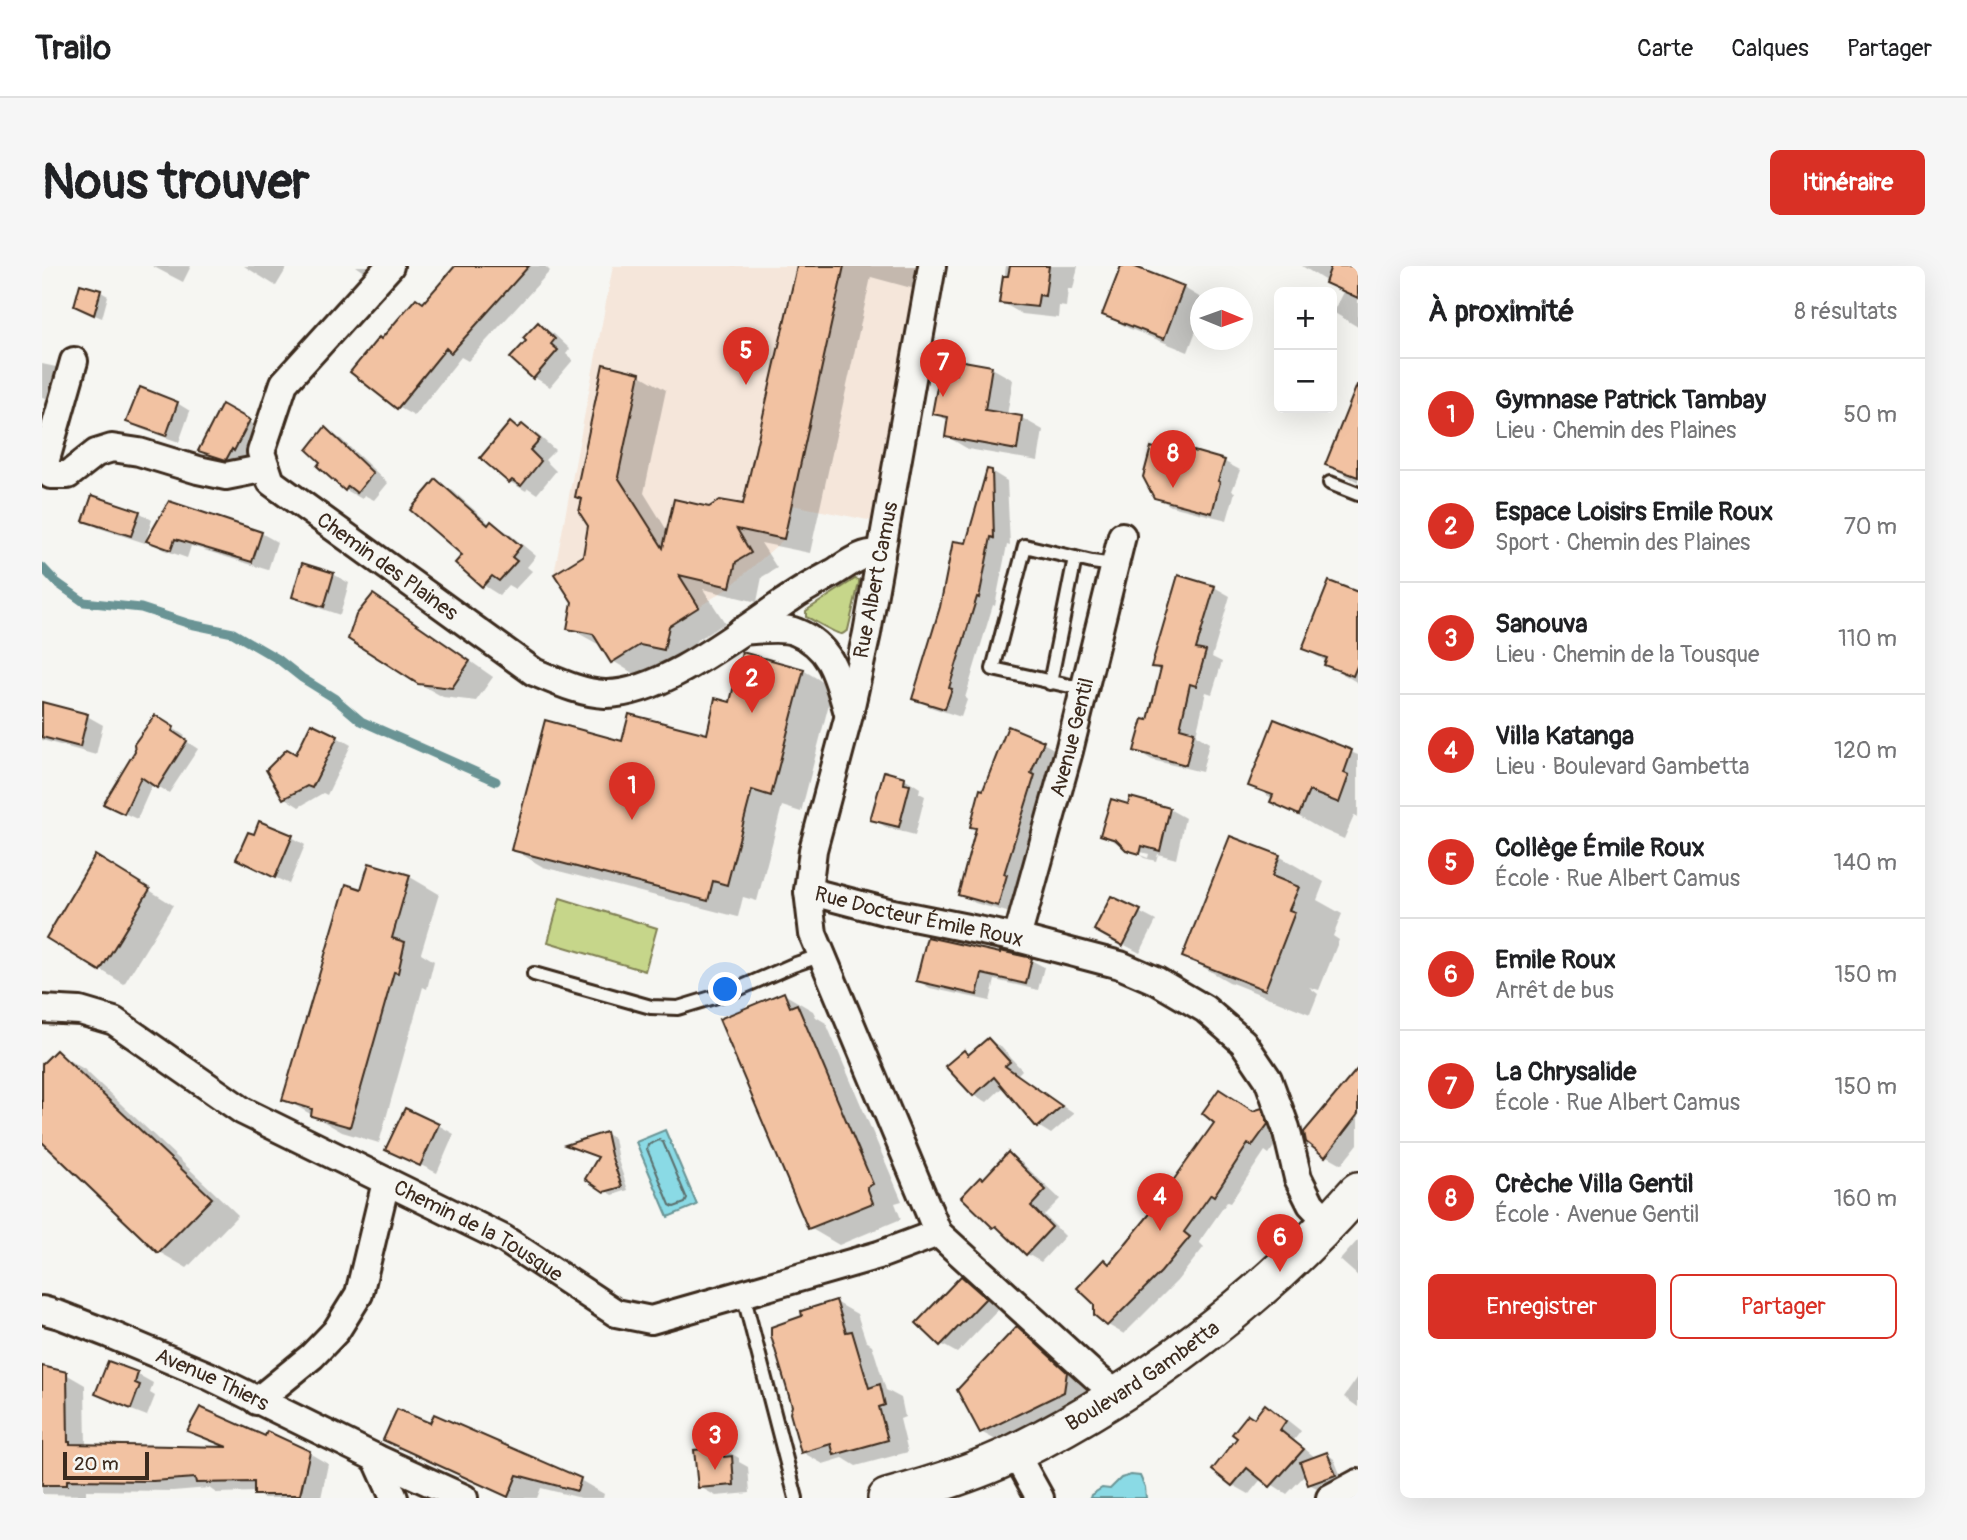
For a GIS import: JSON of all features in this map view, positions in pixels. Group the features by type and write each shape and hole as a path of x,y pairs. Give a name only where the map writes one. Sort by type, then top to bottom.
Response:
{"main road":[{"name":"Boulevard Gambetta","path":"887,1498 967,1473 1016,1453 1118,1395 1204,1334 1280,1272 1358,1191"}],"street":[{"path":"74,361 45,463 51,475 68,475 96,453 112,448 138,452 226,476 266,468 261,452 284,383 390,266"},
{"name":"Rue Albert Camus","path":"808,891 813,850 849,715 867,634 932,266"},
{"name":"Chemin des Plaines","path":"266,468 271,482 510,656 534,672 567,685 603,694 626,692 650,685 675,673 794,595 865,554 881,554"},
{"name":"Avenue Gentil","path":"1017,938 1122,536"},
{"path":"794,595 789,612 795,631"},
{"path":"741,631 795,631 827,653 836,672 849,715"},
{"path":"827,653 840,653 857,648 867,634"},
{"name":"Rue Docteur Émile Roux","path":"1118,1395 938,1233 813,934 808,891 888,912 1017,938 1120,965 1157,981 1205,1009 1242,1042 1268,1079 1286,1128 1298,1178 1311,1204 1329,1223"},
{"name":"Chemin de la Tousque","path":"42,1009 80,1011 114,1021 243,1111 504,1239 617,1313 651,1320 879,1255 938,1233"},
{"path":"257,1401 312,1356 336,1331 359,1294 386,1182"},
{"name":"Avenue Thiers","path":"42,1310 109,1334 209,1376 464,1498"},
{"path":"1016,1453 1040,1498"},
{"path":"376,1458 394,1498"},
{"path":"1330,1498 1358,1483"}],"lane":[{"path":"1330,483 1358,494"},
{"path":"1084,689 993,669 1025,546 1115,565"},
{"path":"1050,682 1076,558"},
{"path":"534,974 651,1007 678,1008 731,992 793,964 822,955"},
{"path":"743,1294 796,1498"}],"shaded area":[{"path":"613,266 923,266 878,522 792,505 784,539 730,587 611,663 554,574"}],"green space":[{"path":"855,579 859,580 859,583 848,630 843,634 806,617 806,611"},
{"path":"560,898 657,928 645,971 548,942"}],"water":[{"path":"665,1130 697,1205 668,1217 636,1142"},
{"path":"1140,1476 1146,1498 1090,1498 1102,1488 1110,1489 1121,1478"}],"building":[{"path":"455,266 529,266 451,353 446,348 397,409 350,372 416,298 423,303"},
{"path":"797,266 844,266 784,539 737,529 751,553 736,562 730,587 679,575 699,607 669,626 664,650 640,645 611,663 593,634 567,629 572,602 554,574 583,556 588,526 579,512 582,499 575,497 603,364 640,373 618,477 663,548 674,499 709,507 720,500 743,504"},
{"path":"1010,266 1049,266 1045,296 1039,295 1037,307 999,303 1003,276 1008,276"},
{"path":"1121,266 1133,266 1184,286 1164,339 1102,315"},
{"path":"1331,266 1358,266 1358,298 1325,283"},
{"path":"80,284 101,290 94,315 74,306"},
{"path":"538,322 555,339 551,344 558,350 533,379 510,358 526,341 523,338"},
{"path":"958,360 992,366 985,410 1022,416 1017,450 945,437 948,417 932,414 940,371 956,374"},
{"path":"1358,385 1358,477 1325,465"},
{"path":"140,387 178,402 166,436 126,422"},
{"path":"222,404 250,420 234,451 232,449 226,460 198,451"},
{"path":"510,422 517,428 522,424 540,439 530,450 541,461 521,486 512,480 509,483 480,458"},
{"path":"325,427 373,473 357,493 348,486 345,491 317,466 320,462 307,450"},
{"path":"1169,444 1225,460 1212,513 1154,498 1143,477 1151,447 1158,449"},
{"path":"987,469 992,470 994,538 991,537 979,598 977,597 949,688 952,689 945,709 912,699 940,607 953,541 966,543"},
{"path":"436,479 488,525 491,521 521,546 512,557 517,561 499,581 492,576 482,587 455,563 462,555 410,510"},
{"path":"92,495 140,511 131,536 83,521"},
{"path":"169,501 262,532 252,562 175,539 171,550 146,541"},
{"path":"302,563 334,573 324,607 292,597"},
{"path":"1178,575 1215,586 1196,649 1206,651 1196,686 1190,684 1180,728 1194,732 1186,765 1134,751 1143,719 1148,720 1161,668 1151,667"},
{"path":"1329,581 1358,592 1358,664 1353,676 1324,665 1327,658 1302,649"},
{"path":"373,594 470,661 452,688 418,684 348,639 356,615"},
{"path":"742,652 804,669 771,796 752,790 727,885 713,881 708,901 511,850 545,720 622,741 629,714 707,734 715,698 730,702"},
{"path":"42,702 88,714 80,747 42,737"},
{"path":"155,715 174,727 172,731 187,741 157,788 141,777 124,814 103,804 135,751 134,744"},
{"path":"1274,719 1352,750 1344,773 1349,775 1339,803 1309,791 1299,815 1270,802 1273,795 1248,786"},
{"path":"311,723 338,736 312,788 307,786 283,799 266,770 287,749 296,754"},
{"path":"1008,726 1044,741 1031,773 1035,775 1004,874 1007,875 998,906 958,895 976,828 970,827 980,789 983,790"},
{"path":"884,771 905,777 904,784 910,785 899,827 870,820"},
{"path":"1130,797 1170,808 1160,851 1142,846 1140,854 1126,850 1116,840 1100,835 1111,799 1128,804"},
{"path":"259,821 293,835 275,878 236,859 248,832 254,834"},
{"path":"1230,836 1280,855 1272,876 1299,887 1289,910 1295,912 1265,990 1182,957"},
{"path":"95,855 150,889 100,971 46,938"},
{"path":"369,863 410,875 392,938 405,942 398,973 394,972 350,1127 311,1116 312,1109 282,1100 346,884 361,889"},
{"path":"1111,896 1141,910 1123,946 1094,930"},
{"path":"927,937 1032,958 1026,984 982,974 977,995 916,981"},
{"path":"784,992 790,1007 797,1004 873,1184 867,1187 873,1203 808,1229 719,1019"},
{"path":"988,1038 1010,1062 1005,1066 1062,1106 1037,1128 994,1077 973,1096 945,1066 964,1050 968,1055"},
{"path":"56,1050 212,1198 158,1253 42,1142 42,1064"},
{"path":"1358,1068 1358,1114 1325,1157 1306,1142 1304,1132"},
{"path":"1219,1089 1253,1111 1262,1108 1268,1124 1252,1146 1248,1144 1214,1196 1211,1194 1184,1232 1190,1237 1161,1272 1107,1326 1094,1315 1094,1304 1077,1288 1104,1259 1109,1264 1166,1194 1214,1123 1202,1113"},
{"path":"405,1108 439,1124 420,1166 385,1150"},
{"path":"606,1132 622,1187 604,1192 585,1179 598,1157 565,1145"},
{"path":"1008,1152 1046,1190 1031,1206 1052,1227 1026,1255 961,1197 980,1177 983,1179"},
{"path":"961,1276 986,1298 940,1346 916,1323"},
{"path":"836,1300 846,1332 852,1331 869,1388 880,1384 885,1405 879,1407 888,1440 834,1455 831,1444 801,1453 790,1413 792,1406 771,1336 771,1327 802,1316 801,1311"},
{"path":"1017,1326 1067,1372 1064,1392 980,1433 957,1390"},
{"path":"108,1361 138,1372 135,1383 140,1385 131,1409 95,1394"},
{"path":"42,1366 67,1372 70,1444 227,1447 187,1431 200,1407 265,1436 267,1431 310,1451 300,1495 254,1495 254,1482 196,1483 195,1478 153,1481 67,1480 67,1485 42,1485"},
{"path":"1265,1404 1286,1421 1280,1430 1304,1449 1270,1487 1247,1468 1232,1486 1212,1470 1237,1438 1232,1434 1248,1414 1254,1418"},
{"path":"397,1409 430,1423 434,1414 581,1478 577,1491 517,1475 508,1497 383,1440"},
{"path":"723,1447 724,1457 732,1456 734,1485 698,1488 694,1450"},
{"path":"1327,1452 1336,1475 1308,1485 1300,1462"}],"waterway":[{"path":"42,567 56,582 84,602 141,608 190,624 233,633 278,659 334,698 361,721 496,781"}],"place":[{"name":"Collège Émile Roux","path":"746,385"},
{"name":"La Chrysalide","path":"943,397"},
{"name":"Crèche Villa Gentil","path":"1173,488"},
{"name":"Espace Loisirs Emile Roux","path":"752,713"},
{"name":"Gymnase Patrick Tambay","path":"632,820"},
{"name":"Villa Katanga","path":"1160,1231"},
{"name":"Emile Roux","path":"1280,1272"},
{"name":"Sanouva","path":"715,1470"}]}
